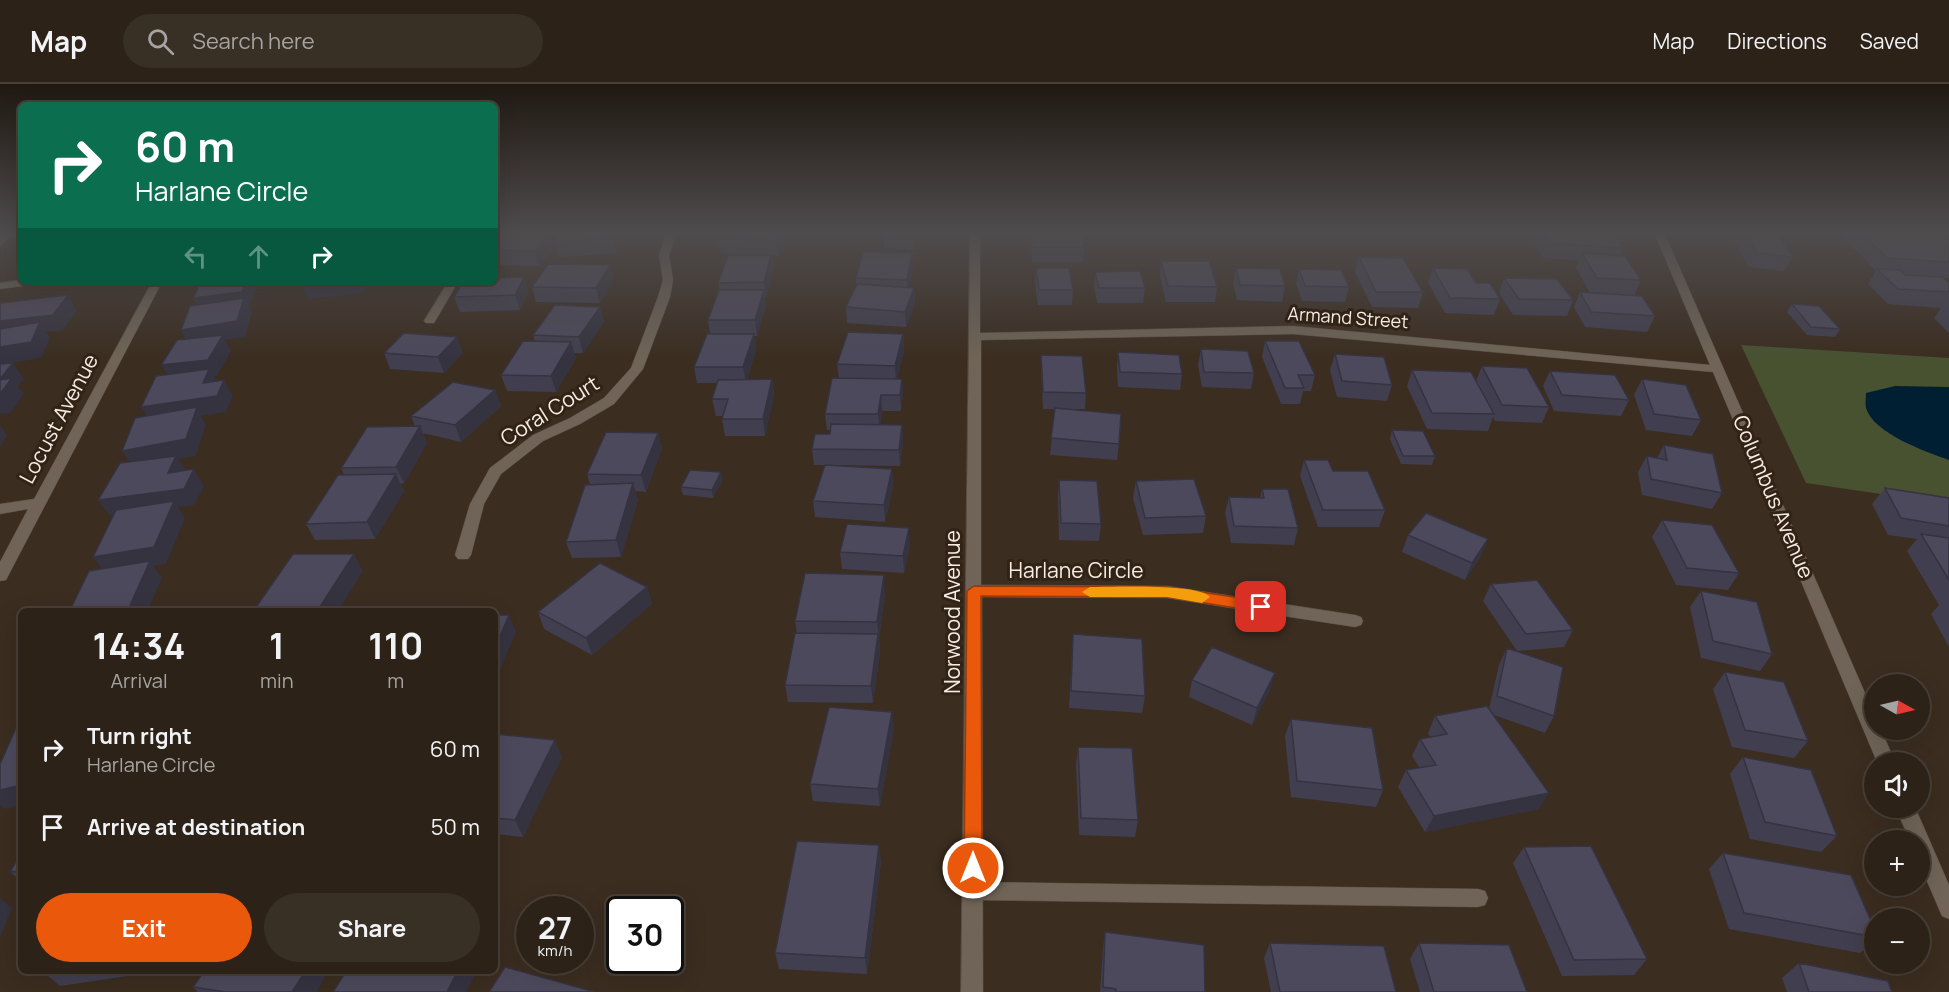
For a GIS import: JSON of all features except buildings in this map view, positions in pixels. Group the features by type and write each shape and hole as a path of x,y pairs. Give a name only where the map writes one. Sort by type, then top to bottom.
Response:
{"street":[{"name":"Coral Court","path":"463,555 477,504 495,471 537,438 575,421 609,401 637,369 664,297 667,274"},
{"name":"Norwood Avenue","path":"972,992 975,274"},
{"name":"Columbus Avenue","path":"1677,274 1882,752"},
{"path":"0,286 18,284"},
{"name":"Locust Avenue","path":"0,576 155,285"},
{"path":"430,321 451,285"},
{"name":"Armand Street","path":"975,337 1293,330 1718,369"},
{"path":"0,509 38,503"},
{"name":"Harlane Circle","path":"974,591 1167,592 1355,621"},
{"path":"1930,864 1949,909"},
{"path":"973,891 1478,898"}],"green space":[{"path":"1741,345 1949,358 1949,504 1806,483"}],"water":[{"path":"1895,386 1949,387 1949,460 1901,440 1879,426 1871,417 1866,408 1866,393"}],"slow traffic":[{"path":"1090,592 1167,592 1202,597"}],"route":[{"path":"973,868 974,591 1167,592 1261,607"}]}
